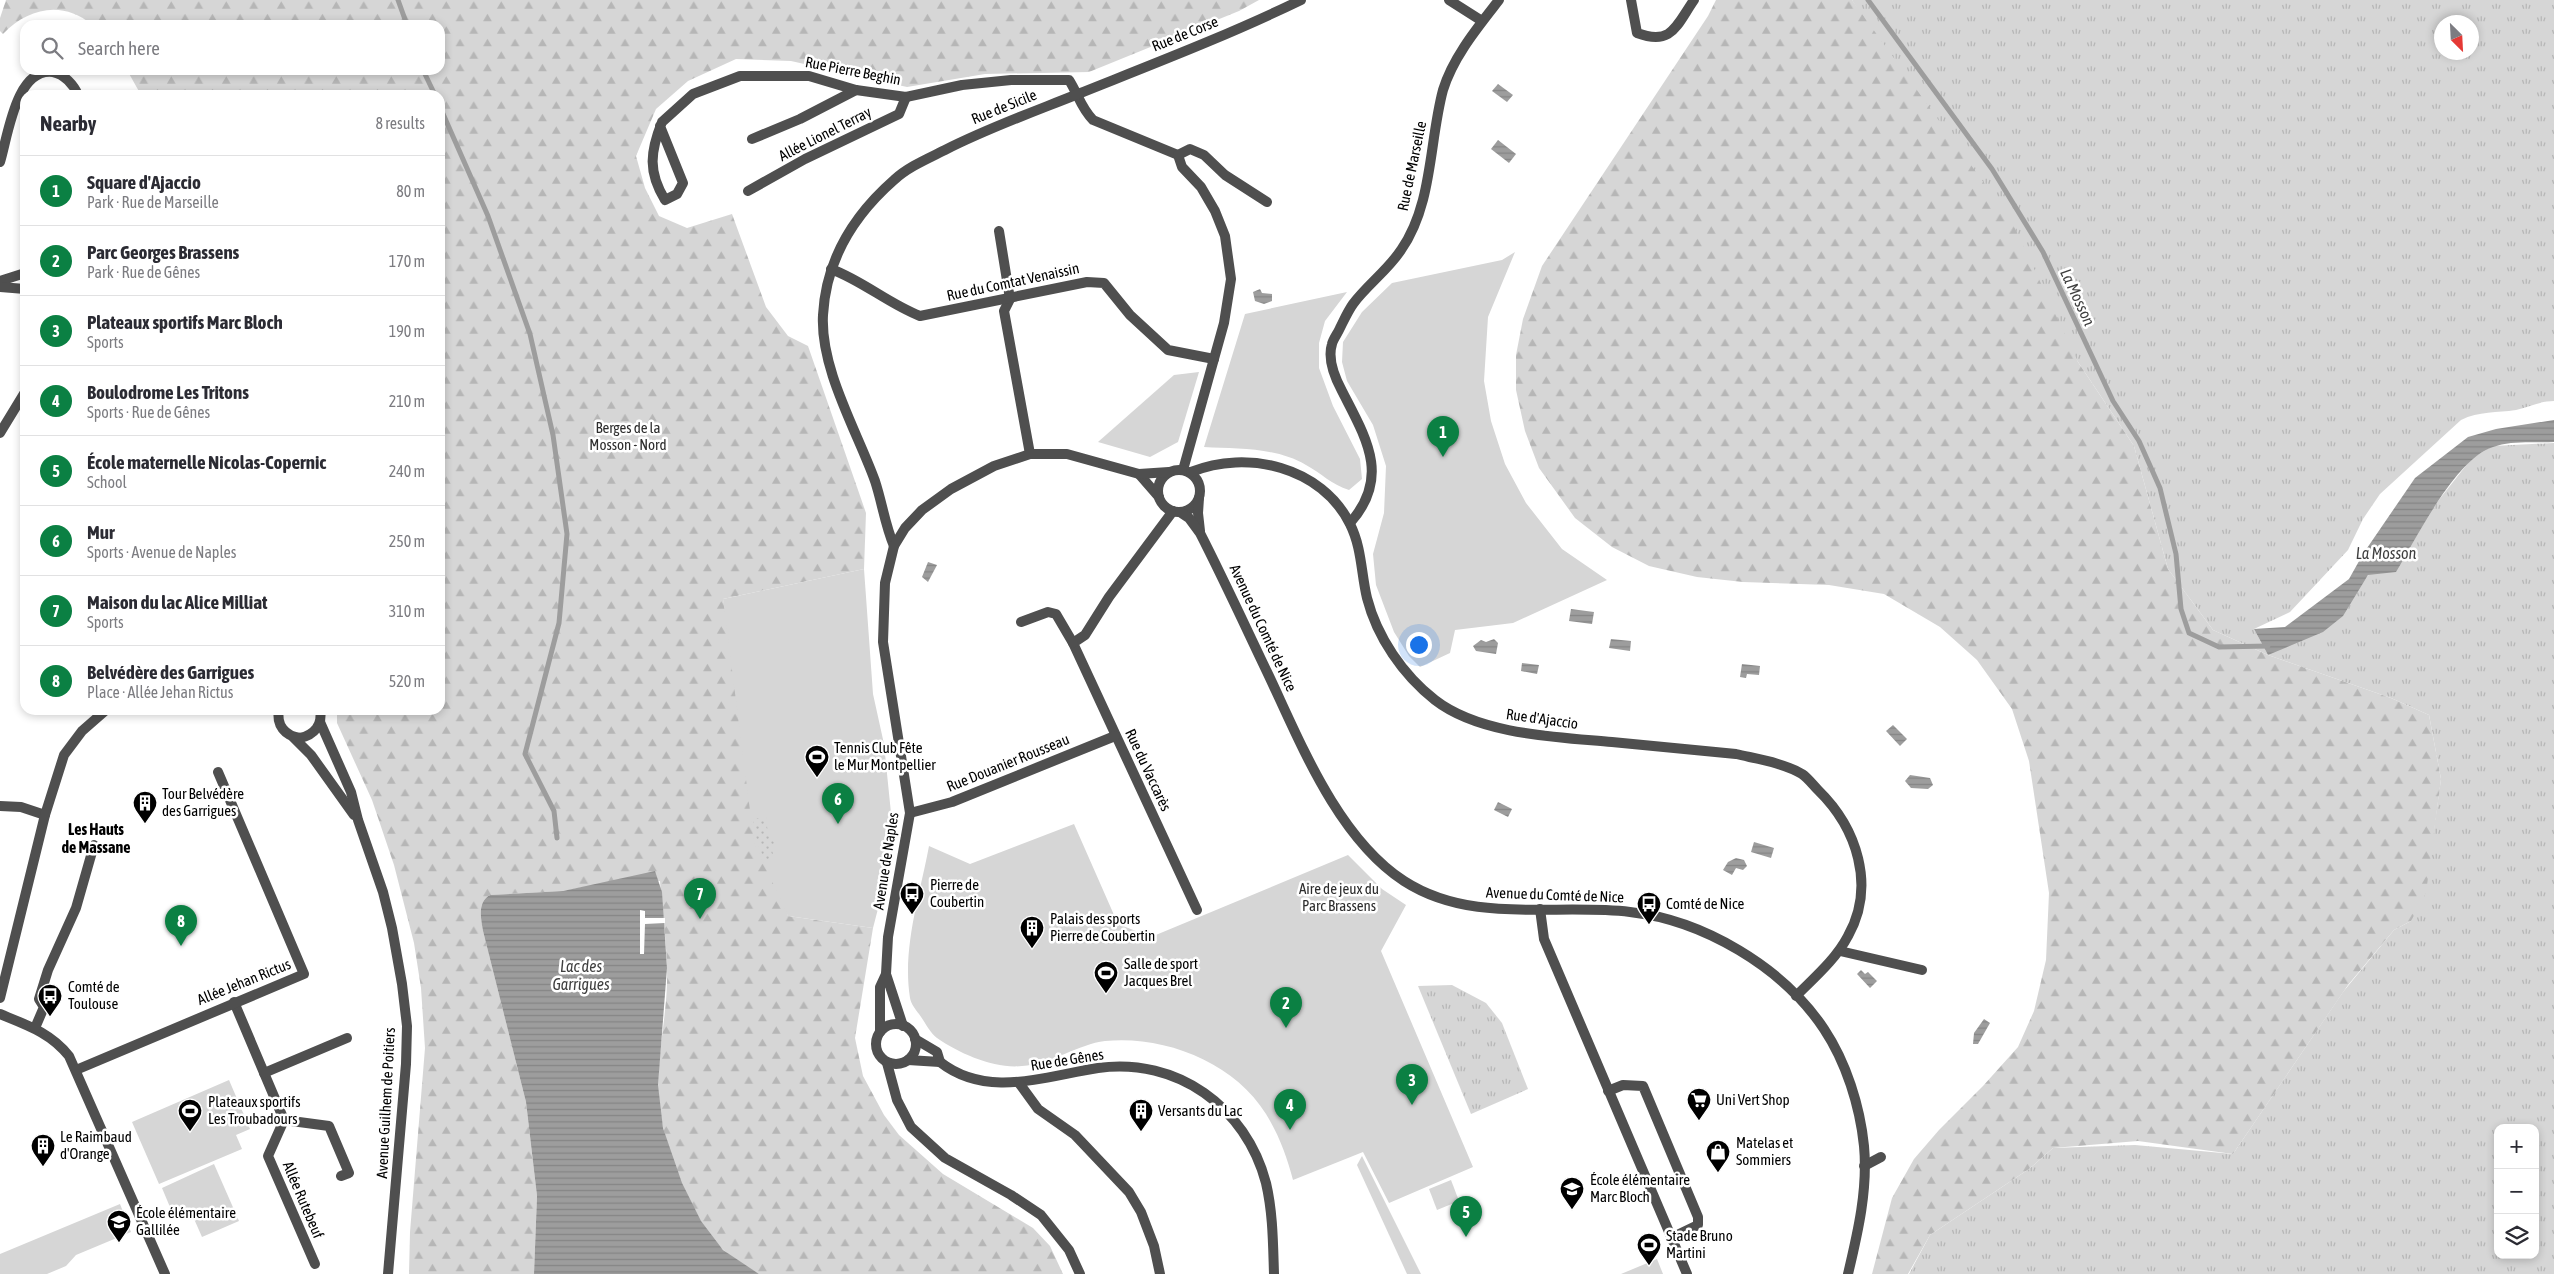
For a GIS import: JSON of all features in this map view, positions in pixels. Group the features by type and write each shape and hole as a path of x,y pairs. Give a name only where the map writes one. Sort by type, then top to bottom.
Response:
{"street":[{"name":"Rue de Corse","path":"1078,94 1264,18 1301,0"},
{"path":"1449,0 1482,21"},
{"name":"Rue de Marseille","path":"1350,523 1364,507 1372,479 1371,456 1362,431 1331,367 1331,345 1352,305 1401,250 1416,222 1427,183 1443,90 1450,72 1482,21 1499,0"},
{"path":"1631,0 1637,32 1654,39 1669,35 1694,0"},
{"path":"21,90 32,77 40,75"},
{"path":"61,75 75,90"},
{"name":"Rue Pierre Beghin","path":"660,126 683,182 677,194 665,200 656,184 652,149 660,126 693,94 740,76 809,76 856,90 906,97 962,85 1011,80 1069,80 1078,94"},
{"path":"752,139 800,120 856,90"},
{"path":"0,162 20,91"},
{"path":"1078,94 1083,109 1093,120 1178,155 1190,149 1204,155 1225,175 1267,202"},
{"name":"Rue de Sicile","path":"894,546 888,533 876,484 834,377 826,347 823,318 831,269 842,244 861,213 895,179 919,163 978,134 1078,94"},
{"name":"Allée Lionel Terray","path":"748,191 806,159 899,114 906,97"},
{"path":"1178,155 1182,167 1200,187 1215,211 1225,236 1230,257 1231,278 1224,323 1187,471"},
{"path":"999,231 1010,299 1004,311 1030,454"},
{"name":"Rue du Comtat Venaissin","path":"831,269 870,288 908,312 920,316 1087,282 1104,283 1130,315 1168,350 1214,359"},
{"path":"0,281 20,275"},
{"path":"0,287 20,288"},
{"path":"0,434 20,400"},
{"path":"894,546 905,528 922,510 951,489 994,466 1030,454 1067,454 1139,474 1187,471 1199,483 1200,497 1192,508 1177,511 1162,503 1139,474"},
{"name":"Rue d'Ajaccio","path":"1187,471 1229,461 1257,461 1290,471 1318,486 1350,523 1359,544 1367,598 1376,624 1398,661 1436,700 1473,720 1510,731 1736,754 1768,762 1802,774 1828,800 1849,829 1861,869 1862,891 1856,916 1840,951 1796,996"},
{"path":"1159,497 1159,483 1169,472"},
{"name":"Avenue du Comté de Nice","path":"1200,497 1198,513 1200,533"},
{"path":"1073,643 1085,635 1110,597 1177,511"},
{"name":"Avenue du Comté de Nice","path":"1177,511 1188,518 1200,533 1294,729 1341,818 1360,841 1404,881 1428,893 1466,906 1505,910 1602,909 1663,918 1703,932 1744,954 1770,973 1796,996 1824,1029 1840,1062 1858,1110 1864,1148 1863,1209 1848,1274"},
{"name":"Avenue de Naples","path":"894,546 885,583 883,642 910,813 888,937 886,974 903,1026"},
{"name":"Rue du Vaccarès","path":"1021,622 1048,612 1056,614 1073,643 1197,910"},
{"path":"0,998 45,815 64,755 82,731 100,715"},
{"name":"Avenue Guilhem de Poitiers","path":"280,715 281,727 311,755 358,820"},
{"path":"293,737 300,738 313,733 320,722 320,715"},
{"name":"Avenue Guilhem de Poitiers","path":"320,722 351,792 358,820 378,874 392,928 407,1026 404,1099 388,1274"},
{"name":"Rue Douanier Rousseau","path":"910,813 952,802 1115,736"},
{"name":"Allée Jehan Rictus","path":"76,1070 304,974 218,772"},
{"path":"0,806 21,807 45,815"},
{"path":"36,1028 44,1007 39,999 48,970 76,908 94,845"},
{"path":"1540,909 1544,939 1687,1274"},
{"path":"1840,951 1922,970"},
{"name":"Avenue de Naples","path":"880,1032 880,987 886,974"},
{"path":"234,1002 284,1120 329,1126 348,1173 341,1176"},
{"path":"0,1014 44,1032 60,1045 76,1070 164,1274"},
{"path":"888,1063 902,1064 908,1060 916,1046 915,1039 908,1028 891,1025 880,1032 876,1044 877,1051 888,1063 897,1100 911,1127 945,1158 1011,1195 1041,1216 1069,1250 1080,1274"},
{"path":"264,1073 347,1038"},
{"name":"Rue de Gênes","path":"915,1039 937,1052 940,1062"},
{"name":"Rue de Gênes","path":"908,1060 940,1062 982,1081 1019,1083 1100,1068 1132,1068 1166,1073 1192,1084 1214,1099 1250,1141 1266,1184 1272,1228 1274,1274"},
{"path":"1019,1083 1038,1109 1075,1135 1129,1192 1141,1212 1154,1246 1160,1274"},
{"path":"1608,1091 1623,1085 1643,1086 1698,1217 1698,1226 1671,1238"},
{"name":"Allée Rutebeuf","path":"284,1120 268,1156 315,1264"},
{"path":"1864,1166 1881,1157"}],"green space":[{"name":"Berges de la Mosson - Nord","path":"6,0 1259,0 1239,11 1089,72 985,74 907,87 791,61 736,59 688,81 656,109 636,156 645,188 659,216 687,228 732,214 766,307 788,336 808,346 866,513 864,569 723,599 788,916 873,928 855,1038 863,1076 884,1115 899,1135 943,1174 1033,1228 1050,1246 1063,1274 759,1274 729,1255 714,1240 703,1225 683,1189 668,1148 659,1107 658,1076 667,970 660,881 616,881 563,891 490,895 483,902 482,906 483,931 526,1102 537,1196 534,1274 409,1274 410,1232 425,1048 421,988 414,943 394,865 372,800 337,723 337,715 445,715 445,90 138,90 130,75 445,75 445,20 85,20 69,12 46,10 23,18 3,34 0,31 0,18"},
{"path":"1716,0 1852,0 2012,222 2078,362 2134,446 2168,569 2213,630 2268,655 2391,698 2429,715 2441,779 2426,893 2411,921 2394,930 2348,985 2233,1154 2138,1141 2053,1148 2029,1169 1930,1235 1908,1274 1872,1274 1892,1198 1914,1159 2018,1047 2034,1011 2046,960 2049,893 2029,761 2012,709 1977,660 1940,627 1884,594 1829,585 1743,582 1697,577 1649,566 1612,547 1575,518 1539,468 1525,431 1516,390 1516,355 1523,319 1542,266 1708,16"},
{"path":"1852,0 2554,0 2554,401 2539,403 2516,410 2481,414 2461,420 2380,494 2363,519 2348,550 2290,612 2254,629 2268,655 2213,630 2168,569 2134,446 2078,362"},
{"path":"1515,252 1488,317 1484,381 1491,421 1505,464 1526,503 1562,549 1607,580 1513,623 1455,630 1450,653 1420,667 1409,656 1394,632 1376,585 1373,554 1384,513 1386,466 1373,425 1347,381 1342,362 1343,342 1362,312 1392,283 1502,260"},
{"path":"1347,292 1325,321 1319,343 1319,368 1333,406 1360,459 1362,479 1349,490 1337,485 1306,465 1282,455 1256,450 1204,447 1245,314"},
{"path":"1199,372 1178,442 1150,457 1098,442 1174,375"},
{"path":"2554,443 2554,1274 1909,1274 1930,1235 2029,1169 2053,1148 2135,1145 2233,1154 2343,992 2394,930 2411,921 2434,829 2441,779 2429,715 2391,698 2268,655 2330,616 2438,501 2472,458 2493,446"},
{"name":"Tennis Club Fête le Mur Montpellier","path":"864,569 873,694 884,744 891,813 886,878 873,928 788,916 754,842 723,599"},
{"path":"766,817 768,835 775,844 772,851 774,856 767,866 757,842 753,819"},
{"name":"Aire de jeux du Parc Brassens","path":"1074,824 1118,924 1151,937 1348,855 1382,889 1406,905 1381,951 1473,1167 1389,1203 1363,1152 1293,1180 1275,1130 1266,1114 1252,1096 1236,1080 1217,1066 1196,1056 1151,1043 1128,1040 1105,1041 1085,1046 1044,1062 1012,1066 989,1063 967,1055 934,1036 911,1002 908,979 908,960 913,922 929,846 970,864"},
{"path":"1452,985 1486,1003 1502,1023 1528,1089 1471,1114 1418,986"},
{"name":"Plateaux sportifs Les Troubadours","path":"229,1080 250,1129 236,1135 242,1149 159,1184 132,1122"},
{"path":"1362,1156 1421,1274 1407,1274 1357,1165"},
{"path":"214,1164 239,1221 202,1237 191,1212 175,1219 162,1188"},
{"path":"1451,1180 1459,1201 1437,1210 1429,1189"},
{"path":"120,1204 131,1232 76,1255 66,1266 47,1274 0,1274 0,1254"},
{"name":"Stade Bruno Martini","path":"1657,1259 1663,1274 1621,1274"}],"water":[{"path":"1498,84 1513,95 1507,102 1492,91"},
{"path":"1498,140 1516,154 1509,163 1491,149"},
{"path":"1260,289 1262,293 1272,294 1272,301 1264,304 1255,301 1253,292"},
{"name":"La Mosson","path":"2554,420 2554,442 2507,443 2479,454 2451,483 2425,521 2396,572 2368,575 2343,616 2323,632 2268,655 2254,629 2285,627 2349,579 2363,554 2415,478 2468,437 2496,429"},
{"path":"928,562 937,565 928,582 922,577"},
{"path":"1571,609 1594,612 1592,624 1569,621"},
{"path":"1494,639 1498,643 1496,654 1476,651 1473,646 1481,640 1486,642"},
{"path":"1611,639 1631,641 1630,651 1609,648"},
{"path":"1522,663 1539,665 1537,674 1521,671"},
{"path":"1742,664 1760,666 1759,675 1747,674 1746,678 1740,677"},
{"path":"1893,725 1907,739 1900,746 1886,731"},
{"path":"1910,775 1930,778 1933,785 1928,789 1911,788 1905,781"},
{"path":"1498,802 1512,809 1508,817 1494,810"},
{"path":"1754,842 1774,848 1771,858 1751,852"},
{"path":"1736,858 1744,860 1747,866 1743,870 1736,868 1732,875 1723,870 1728,862"},
{"name":"Lac des Garrigues","path":"655,871 662,892 667,968 658,1085 663,1128 682,1183 701,1221 723,1250 759,1274 534,1274 537,1196 526,1102 483,931 481,916 483,902 490,895 563,891"},
{"path":"1861,970 1865,974 1868,972 1877,981 1870,988 1857,974"},
{"path":"1984,1019 1990,1023 1978,1044 1973,1044 1974,1033"}],"pier":[{"path":"640,910 645,911 645,918 665,918 665,923 645,924 644,954 640,954"}],"waterway":[{"path":"398,0 405,20"},
{"name":"La Mosson","path":"1868,0 1992,169 2043,252 2113,401 2139,441 2160,488 2176,554 2181,609 2189,633 2219,647 2268,646"},
{"path":"425,75 433,90"},
{"path":"445,118 488,216 530,334 553,435 567,534 559,623 525,754 554,811 557,838"}],"place":[{"name":"Square d'Ajaccio","path":"1443,457"},
{"name":"Tennis Club Fête le Mur Montpellier","path":"817,778"},
{"name":"Tour Belvédère des Garrigues","path":"145,824"},
{"name":"Mur","path":"838,824"},
{"name":"Pierre de Coubertin","path":"912,915"},
{"name":"Maison du lac Alice Milliat","path":"700,919"},
{"name":"Comté de Nice","path":"1649,925"},
{"name":"Belvédère des Garrigues","path":"181,946"},
{"name":"Palais des sports Pierre de Coubertin","path":"1032,949"},
{"name":"Salle de sport Jacques Brel","path":"1106,994"},
{"name":"Comté de Toulouse","path":"50,1017"},
{"name":"Parc Georges Brassens","path":"1286,1028"},
{"name":"Plateaux sportifs Marc Bloch","path":"1412,1105"},
{"name":"Uni Vert Shop","path":"1699,1121"},
{"name":"Boulodrome Les Tritons","path":"1290,1130"},
{"name":"Plateaux sportifs Les Troubadours","path":"190,1132"},
{"name":"Versants du Lac","path":"1141,1132"},
{"name":"Le Raimbaud d'Orange","path":"43,1167"},
{"name":"Matelas et Sommiers","path":"1718,1173"},
{"name":"École élémentaire Marc Bloch","path":"1572,1210"},
{"name":"École maternelle Nicolas-Copernic","path":"1466,1237"},
{"name":"École élémentaire Gallilée","path":"119,1243"},
{"name":"Stade Bruno Martini","path":"1649,1266"}],"district":[{"name":"Les Hauts de Massane","path":"96,838"}]}
